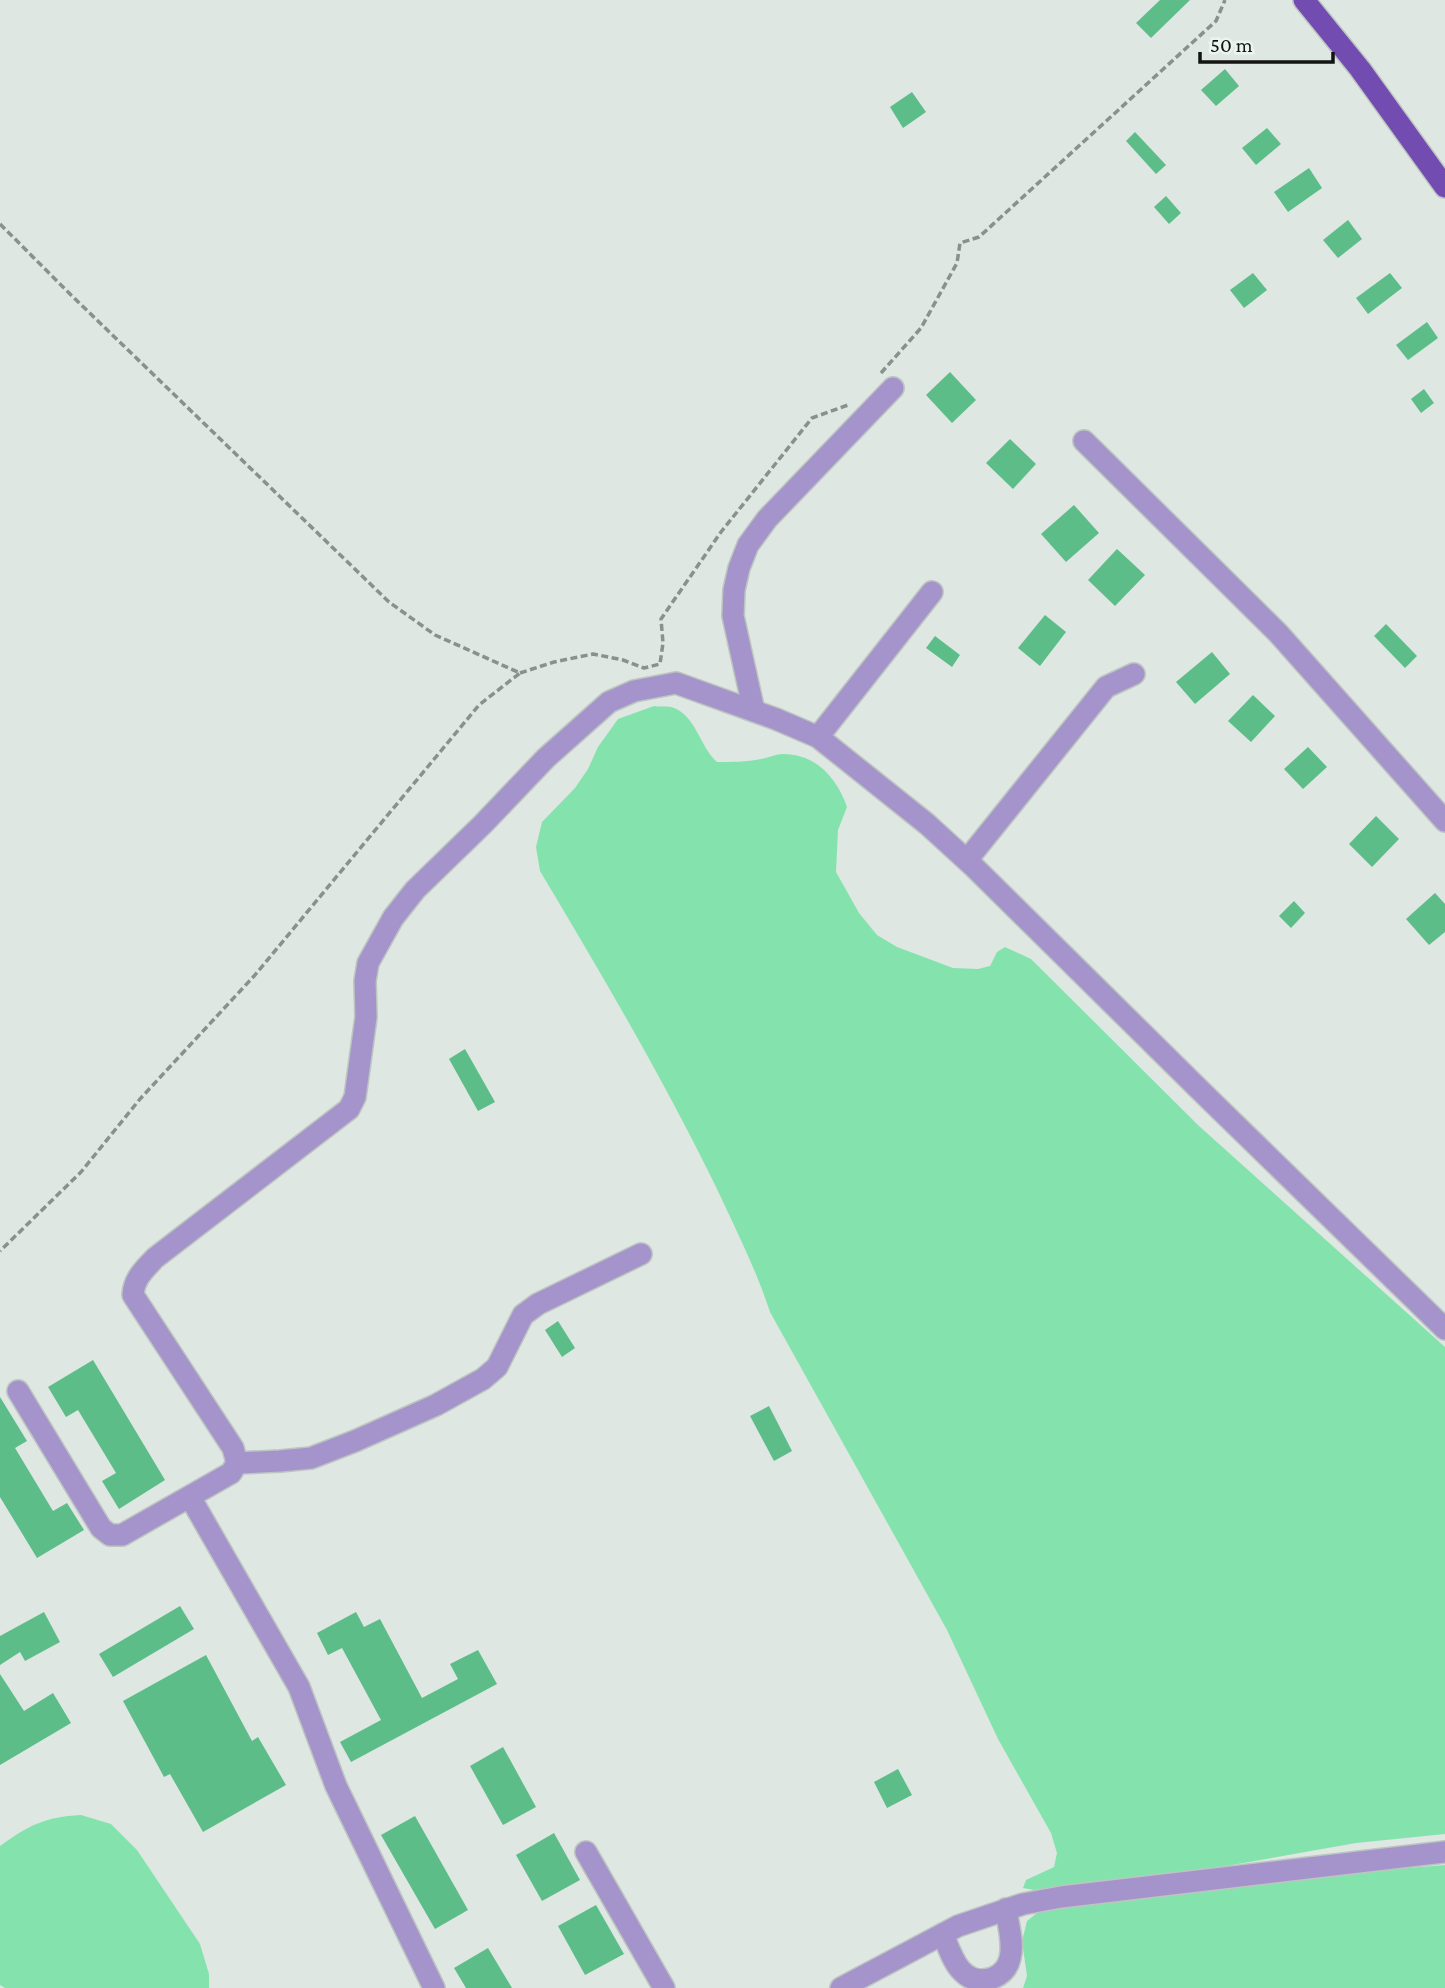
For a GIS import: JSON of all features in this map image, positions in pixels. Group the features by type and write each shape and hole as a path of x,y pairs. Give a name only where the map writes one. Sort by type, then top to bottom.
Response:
{"main road":[{"path":"1304,0 1374,89 1445,187"}],"street":[{"path":"754,711 733,616 738,568 748,545 767,519 885,382"},
{"path":"1084,441 1278,633 1445,821"},
{"path":"818,737 932,592"},
{"path":"967,860 1106,687 1134,674"},
{"path":"18,1391 101,1528 110,1535 122,1535 231,1473 237,1463 233,1448 133,1295 133,1284 155,1258 349,1110 355,1097 366,1017 365,981 368,963 393,918 415,890 546,758 609,702 634,691 676,683 818,737 947,831 967,860 1445,1329"},
{"path":"237,1463 311,1458 436,1405 483,1379 497,1367 523,1315 538,1304 641,1254"},
{"path":"190,1496 299,1687 336,1786 434,1988"},
{"path":"586,1852 664,1988"},
{"path":"841,1988 868,1981 943,1934 1006,1909 1061,1898 1445,1852"},
{"path":"943,1934 961,1973 969,1978 989,1980 1006,1970 1010,1962 1011,1945 1006,1909"}],"path":[{"path":"885,382 921,328 957,263 960,243 979,237 1216,20 1225,0"},
{"path":"0,224 70,295 389,602 435,635 520,673"},
{"path":"0,1251 80,1172 140,1099 256,975 479,705 520,673 554,662 593,654 623,660 644,668 660,664 663,643 661,619 721,532 812,418 852,404"}],"green space":[{"path":"654,706 671,707 686,716 717,762 750,761 783,754 806,758 824,770 837,786 847,807 838,830 836,872 859,913 877,935 897,947 953,968 978,969 990,966 997,952 1005,947 1031,959 1199,1126 1445,1347 1445,1834 1356,1843 1198,1871 1034,1890 1023,1888 1026,1880 1054,1867 1057,1853 1051,1833 998,1739 947,1630 770,1312 717,1189 676,1108 540,871 536,847 542,822 575,788 598,747 618,719"},
{"path":"81,1815 111,1824 137,1850 200,1944 209,1974 209,1988 5,1988 0,1985 0,1846 38,1823"},
{"path":"1445,1865 1445,1988 1023,1988 1027,1976 1022,1941 1027,1921 1042,1909 1248,1881"}],"building":[{"path":"1160,0 1190,0 1151,38 1136,23"},
{"path":"1225,69 1239,86 1216,106 1201,90"},
{"path":"912,92 926,112 903,128 890,107"},
{"path":"1267,128 1281,144 1256,165 1242,148"},
{"path":"1135,132 1166,165 1156,174 1126,141"},
{"path":"1309,168 1322,188 1288,212 1274,192"},
{"path":"1166,196 1181,213 1169,224 1154,207"},
{"path":"1348,220 1362,239 1338,258 1323,240"},
{"path":"1253,273 1267,290 1244,308 1230,290"},
{"path":"1390,273 1402,288 1368,314 1356,298"},
{"path":"1427,322 1438,338 1408,360 1396,345"},
{"path":"950,372 976,400 952,423 926,395"},
{"path":"1424,389 1434,403 1421,413 1411,399"},
{"path":"1010,439 1036,464 1013,489 986,463"},
{"path":"1074,505 1099,533 1066,562 1041,534"},
{"path":"1117,549 1145,575 1115,606 1088,580"},
{"path":"1045,615 1066,632 1040,666 1018,648"},
{"path":"1386,624 1417,656 1405,668 1374,636"},
{"path":"935,636 960,655 952,667 926,648"},
{"path":"1212,652 1230,674 1195,704 1176,682"},
{"path":"1253,695 1275,716 1251,742 1228,721"},
{"path":"1308,747 1327,767 1303,789 1284,769"},
{"path":"1376,816 1399,839 1372,867 1349,844"},
{"path":"1435,893 1445,904 1445,932 1429,945 1406,919"},
{"path":"1294,901 1305,913 1291,928 1279,916"},
{"path":"465,1049 495,1102 478,1111 449,1059"},
{"path":"558,1321 575,1348 562,1357 545,1330"},
{"path":"93,1360 165,1480 119,1509 102,1481 116,1473 78,1410 66,1417 48,1387"},
{"path":"0,1397 27,1441 15,1448 53,1511 67,1503 84,1530 37,1558 0,1497"},
{"path":"769,1406 792,1451 774,1461 750,1416"},
{"path":"180,1606 194,1629 113,1677 99,1654"},
{"path":"44,1612 60,1642 25,1661 20,1652 0,1665 0,1636"},
{"path":"356,1612 364,1627 380,1619 422,1698 458,1679 450,1664 478,1650 497,1684 351,1762 340,1742 381,1720 342,1648 328,1655 317,1633"},
{"path":"206,1655 252,1741 258,1737 286,1785 203,1832 170,1774 164,1777 123,1701"},
{"path":"0,1674 24,1711 53,1693 71,1723 0,1765"},
{"path":"503,1747 536,1807 503,1825 470,1766"},
{"path":"898,1769 912,1795 887,1808 874,1782"},
{"path":"415,1816 468,1910 435,1929 381,1835"},
{"path":"554,1833 580,1880 542,1901 516,1855"},
{"path":"596,1905 624,1954 585,1975 558,1926"},
{"path":"488,1948 512,1988 466,1988 454,1968"}]}
